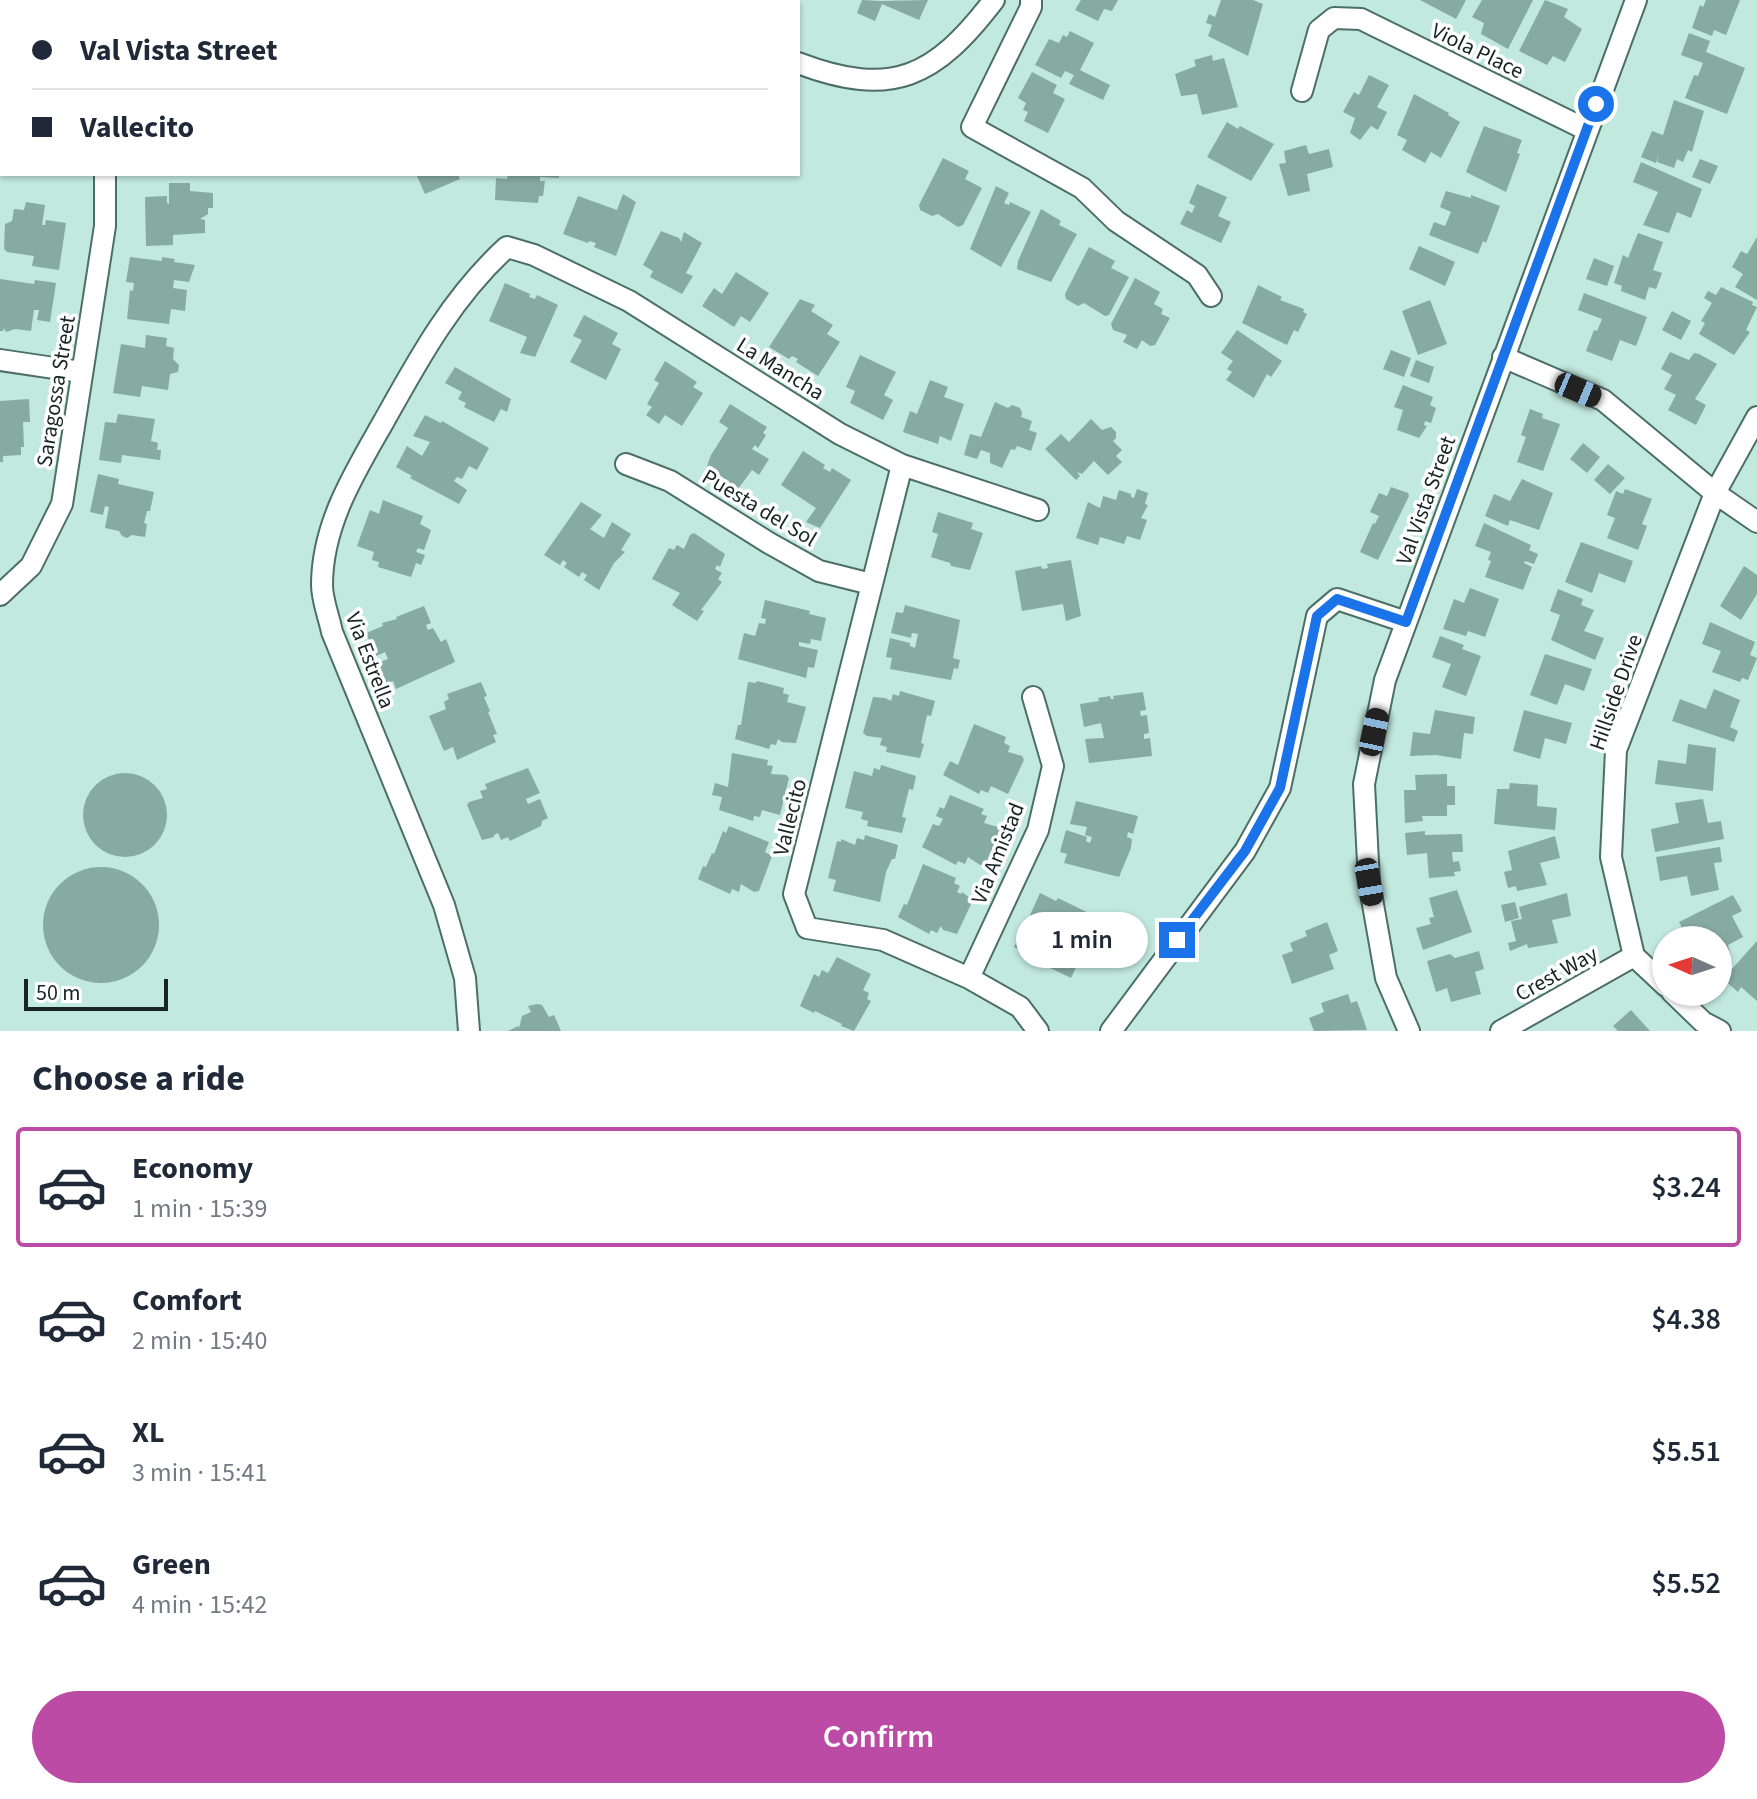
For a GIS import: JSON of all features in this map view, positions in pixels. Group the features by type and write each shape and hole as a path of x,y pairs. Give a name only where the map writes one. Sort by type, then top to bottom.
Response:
{"street":[{"path":"800,64 835,77 874,81 910,75 941,59 970,32 994,0"},
{"path":"1031,0 1031,7 972,127 1082,188 1116,221 1197,275 1211,296"},
{"name":"Val Vista Street","path":"1409,1031 1386,978 1371,896 1364,784 1385,680 1636,0"},
{"name":"Viola Place","path":"1302,91 1319,30 1334,18 1361,19 1587,130"},
{"name":"Saragossa Street","path":"0,595 31,566 62,504 105,226 105,176"},
{"name":"La Mancha","path":"507,247 534,255 629,301 840,434 902,465 1038,510"},
{"name":"Via Estrella","path":"469,1031 465,978 444,905 332,632 322,586 328,538 344,491 429,340 480,272 507,247"},
{"path":"1503,357 1603,400 1715,493 1757,522"},
{"path":"0,360 81,372"},
{"name":"Hillside Drive","path":"1634,956 1611,857 1616,750 1715,493 1757,417"},
{"name":"Puesta del Sol","path":"626,464 670,481 819,571 871,584"},
{"name":"Vallecito","path":"902,465 794,894 807,928 883,940 969,978 1020,1007 1038,1031"},
{"path":"1111,1031 1245,851 1280,788 1317,616 1337,599 1406,622"},
{"name":"Via Amistad","path":"969,978 1038,830 1053,766 1033,697"},
{"path":"1634,956 1652,973"},
{"name":"Crest Way","path":"1501,1031 1634,956"},
{"path":"1686,1006 1703,1022 1720,1031"}],"building":[{"path":"862,0 928,0 919,20 882,4 875,21 857,13"},
{"path":"1081,0 1118,0 1112,11 1104,9 1098,21 1075,10"},
{"path":"1221,0 1253,0 1263,4 1248,56 1208,36 1212,25 1206,23 1209,14 1215,17"},
{"path":"1420,0 1466,0 1456,19"},
{"path":"1482,0 1533,0 1508,49 1481,34 1484,23 1472,17"},
{"path":"1545,0 1568,9 1564,17 1582,29 1565,62 1553,56 1547,65 1519,51"},
{"path":"1706,0 1740,0 1726,35 1714,30 1712,36 1692,28 1700,5 1703,7"},
{"path":"1070,31 1094,43 1080,70 1110,85 1103,100 1069,84 1074,75 1065,71 1061,78 1035,65 1049,39 1059,43 1063,35 1067,37"},
{"path":"1689,33 1710,41 1706,52 1745,68 1727,114 1685,98 1694,75 1698,76 1703,63 1681,55"},
{"path":"1212,55 1213,61 1224,58 1238,107 1202,115 1197,94 1181,96 1175,74 1196,66 1194,60"},
{"path":"1032,72 1057,85 1053,93 1065,99 1048,133 1024,121 1028,112 1023,110 1026,103 1018,98"},
{"path":"1369,75 1389,85 1377,107 1387,112 1378,130 1371,126 1360,140 1350,133 1355,118 1343,112 1354,92 1359,95"},
{"path":"1414,94 1460,122 1441,158 1431,152 1425,163 1402,150 1407,140 1397,135"},
{"path":"1674,100 1704,111 1692,152 1688,150 1683,162 1677,159 1674,168 1657,162 1659,153 1656,163 1641,157 1652,131 1663,135"},
{"path":"1227,122 1274,144 1251,181 1207,157"},
{"path":"1484,126 1522,140 1506,192 1466,172"},
{"path":"1306,145 1309,154 1329,149 1333,167 1307,174 1310,191 1288,196 1279,164 1286,163 1284,151"},
{"path":"943,158 969,171 965,179 982,188 963,225 958,227 938,214 932,216 920,210 919,205"},
{"path":"1700,159 1718,166 1710,184 1692,177"},
{"path":"1641,162 1702,189 1691,218 1677,212 1669,233 1643,225 1658,192 1633,182"},
{"path":"417,176 459,176 460,179 425,194"},
{"path":"508,176 559,176 540,177 540,181 545,181 543,196 539,196 538,203 495,200 496,178 507,179"},
{"path":"169,183 190,183 190,191 213,193 213,208 208,208 208,214 200,219 205,220 205,233 173,235 173,245 146,246 145,197 167,196 169,204"},
{"path":"1197,184 1227,197 1218,216 1231,222 1221,243 1180,224 1187,210 1192,213 1195,206 1189,203"},
{"path":"996,186 1009,193 1004,203 1009,205 1010,202 1031,212 1001,267 970,249"},
{"path":"1446,191 1471,198 1471,195 1500,206 1486,243 1483,241 1478,254 1429,235 1434,222 1445,226 1451,212 1440,207"},
{"path":"623,194 636,202 616,256 594,247 596,243 563,234 578,196 617,210"},
{"path":"26,202 45,205 42,225 46,220 66,223 59,270 32,266 34,256 4,249 5,224 12,221 14,209 24,210"},
{"path":"1041,209 1061,221 1059,225 1077,234 1051,282 1017,269"},
{"path":"661,231 679,238 681,242 684,232 702,243 686,273 693,276 682,294 650,277 653,271 643,265"},
{"path":"1638,233 1663,242 1653,270 1662,273 1656,289 1649,287 1645,300 1621,291 1622,286 1614,283 1623,255 1628,258"},
{"path":"1757,237 1757,300 1735,287 1743,274 1732,267 1741,251 1747,254"},
{"path":"1419,246 1455,262 1445,286 1409,269"},
{"path":"1089,247 1115,261 1111,268 1129,277 1109,315 1105,316 1084,303 1078,306 1066,299 1065,294"},
{"path":"130,257 162,261 162,257 195,265 189,282 174,280 173,288 187,290 185,311 171,309 169,324 127,319 130,290 133,291 134,283 126,282"},
{"path":"1594,258 1614,266 1607,286 1586,279"},
{"path":"736,272 769,293 750,322 741,316 734,327 702,306 714,288 722,294"},
{"path":"1135,278 1160,292 1154,304 1163,309 1161,314 1170,318 1155,345 1150,346 1142,340 1137,349 1123,342 1127,335 1113,330 1111,324"},
{"path":"0,279 34,284 35,280 56,283 50,322 37,320 39,310 34,310 31,331 15,329 6,332 4,328 0,331"},
{"path":"505,283 530,294 529,297 535,299 537,295 558,305 535,357 520,353 527,337 489,321"},
{"path":"1258,285 1282,297 1280,300 1304,309 1303,312 1307,314 1287,345 1242,323"},
{"path":"1721,287 1753,302 1752,305 1757,307 1746,330 1750,332 1734,355 1699,334 1705,323 1701,321 1712,303 1704,298 1708,291 1716,295"},
{"path":"1584,293 1647,317 1636,346 1620,340 1612,361 1586,351 1602,319 1578,310"},
{"path":"800,299 815,305 811,311 833,325 827,334 840,342 818,376 796,362 798,359 792,356 789,359 769,347"},
{"path":"1430,300 1447,344 1418,355 1402,311"},
{"path":"1672,311 1691,321 1681,340 1662,330"},
{"path":"584,315 618,333 612,344 621,349 606,380 570,362 582,340 573,336"},
{"path":"1237,330 1282,361 1271,377 1267,374 1254,398 1226,380 1232,372 1227,369 1233,361 1221,353"},
{"path":"146,335 167,338 166,346 174,348 173,359 179,365 178,372 170,374 168,390 142,386 140,397 113,393 121,344 145,348"},
{"path":"1391,350 1411,358 1404,377 1383,369"},
{"path":"1670,352 1689,360 1694,353 1699,354 1717,364 1695,399 1706,405 1696,425 1668,410 1676,395 1664,389 1672,375 1661,369"},
{"path":"860,355 896,372 884,395 893,400 883,420 850,403 855,391 846,387"},
{"path":"1416,360 1434,367 1429,383 1410,376"},
{"path":"665,361 697,382 693,387 703,393 682,426 665,415 659,424 646,415 652,407 647,404 659,383 654,380"},
{"path":"455,367 511,399 507,412 501,409 494,422 464,407 466,403 458,399 462,392 445,383"},
{"path":"930,380 948,387 944,397 964,404 951,441 940,436 938,444 903,432 910,411 917,414"},
{"path":"1403,385 1433,397 1430,405 1436,408 1431,423 1425,421 1424,425 1427,426 1419,438 1397,430 1403,410 1394,407"},
{"path":"29,399 30,422 23,422 24,447 21,447 21,455 3,456 3,462 0,462 0,401"},
{"path":"995,402 1008,408 1012,405 1020,408 1021,417 1032,421 1029,430 1037,433 1031,451 1017,446 1015,450 1011,449 1002,468 990,463 990,453 981,450 977,459 964,455 970,434 981,437"},
{"path":"730,404 767,427 758,448 755,445 752,449 769,459 759,475 752,470 738,489 706,469 728,428 719,422"},
{"path":"1530,409 1543,414 1542,418 1560,424 1543,471 1517,462 1526,437 1521,435"},
{"path":"118,414 155,419 151,441 158,443 160,460 122,455 121,463 99,460 105,422 116,423"},
{"path":"425,415 442,421 489,448 477,470 469,466 462,479 457,477 454,481 467,490 459,504 396,467 407,446 422,456 430,442 413,436"},
{"path":"1091,419 1102,430 1111,427 1116,432 1113,441 1122,450 1116,456 1122,462 1108,475 1094,461 1082,474 1077,472 1080,476 1076,480 1045,449 1061,434 1069,442"},
{"path":"1583,443 1600,457 1587,473 1570,459"},
{"path":"803,451 825,465 823,468 830,472 832,468 851,480 820,528 806,522 816,508 781,485"},
{"path":"1608,464 1625,478 1610,494 1594,480"},
{"path":"98,474 119,479 118,484 154,492 144,523 147,524 145,537 132,535 127,538 119,531 105,528 109,507 105,506 103,515 90,512"},
{"path":"1522,479 1553,493 1539,530 1510,520 1508,526 1485,516 1494,494 1510,501"},
{"path":"1391,487 1409,496 1378,560 1360,552 1379,516 1370,512 1379,493 1387,496"},
{"path":"1137,489 1148,493 1145,504 1148,505 1141,518 1147,520 1140,540 1127,536 1124,544 1100,537 1098,545 1076,538 1088,502 1100,508 1103,496 1116,500 1119,490 1134,498"},
{"path":"1625,489 1652,499 1642,524 1647,526 1638,550 1607,538 1615,518 1607,515 1616,491 1623,494"},
{"path":"383,500 423,516 420,524 431,530 424,550 418,548 416,552 425,555 421,565 416,563 411,577 378,567 379,562 372,560 374,552 357,546 370,510 379,514"},
{"path":"581,502 602,515 590,529 604,538 612,522 631,534 621,550 625,552 614,563 599,590 584,580 587,575 582,572 579,577 564,567 567,563 563,560 560,565 544,555"},
{"path":"938,512 973,523 971,529 983,533 970,570 931,557 938,534 932,532"},
{"path":"1484,523 1531,545 1529,550 1538,554 1534,564 1524,563 1532,567 1523,590 1485,577 1491,552 1475,546"},
{"path":"694,533 725,554 720,567 717,565 715,569 722,573 718,579 722,582 701,610 704,611 697,621 672,605 680,593 652,579 669,548 674,550 677,545 684,549"},
{"path":"1581,542 1633,561 1625,583 1599,573 1592,593 1565,582"},
{"path":"1071,560 1081,616 1066,621 1063,604 1022,611 1015,571 1041,566 1042,569 1048,568 1047,564"},
{"path":"1744,566 1757,575 1757,594 1741,620 1720,606"},
{"path":"1470,588 1499,599 1485,637 1468,631 1466,636 1443,629 1454,599 1464,603"},
{"path":"1558,589 1583,599 1581,605 1594,610 1584,631 1604,638 1595,660 1551,640 1560,615 1550,611"},
{"path":"765,600 826,618 821,641 811,639 810,644 799,642 799,646 818,650 814,668 808,667 806,678 738,659 744,633 755,636 759,623 765,624 766,619 761,618"},
{"path":"905,605 960,620 953,658 960,660 951,680 890,669 892,658 886,657 890,638 910,643 915,648 918,634 912,633 911,638 891,633 896,612 903,613"},
{"path":"424,606 431,623 426,625 428,630 433,628 441,642 446,639 455,662 396,689 393,681 386,684 377,663 388,659 385,652 376,656 366,633"},
{"path":"1710,622 1755,642 1750,655 1757,658 1748,680 1742,678 1740,682 1712,672 1721,651 1702,644"},
{"path":"1440,636 1464,645 1462,649 1481,656 1466,696 1442,687 1451,664 1432,657"},
{"path":"1545,654 1592,669 1584,691 1565,684 1557,705 1530,695"},
{"path":"757,681 784,688 783,693 789,695 787,702 806,707 796,743 778,739 776,745 771,744 769,749 735,739 738,725 741,725 748,682"},
{"path":"481,682 497,734 493,735 496,742 457,760 453,747 444,751 429,716 446,709 444,702 449,699 447,694"},
{"path":"1714,689 1740,700 1730,727 1738,731 1734,742 1672,721 1680,699 1706,709"},
{"path":"900,691 935,701 931,716 927,715 920,758 886,752 887,747 880,745 882,738 863,733 873,697 891,701 893,694 899,696"},
{"path":"1143,692 1146,710 1140,711 1141,716 1147,715 1149,733 1144,734 1144,739 1150,738 1152,756 1089,763 1085,739 1104,738 1101,723 1084,727 1080,704 1099,701 1098,698 1110,696 1114,699 1113,696"},
{"path":"1435,710 1475,717 1473,734 1464,733 1461,759 1436,755 1410,756 1413,732 1430,734"},
{"path":"1524,710 1572,723 1566,744 1545,738 1540,759 1513,751"},
{"path":"974,724 1006,737 1004,743 1010,746 1008,752 1022,756 1024,760 1008,794 991,786 988,793 981,790 979,794 943,775 950,761 958,765"},
{"path":"1688,744 1716,748 1713,791 1655,784 1658,760 1686,764"},
{"path":"732,753 768,760 767,765 773,766 771,774 789,778 780,815 762,810 760,817 754,816 753,821 719,810 722,797 712,795 715,783 728,787"},
{"path":"881,765 916,776 913,790 909,789 902,817 906,818 902,833 867,826 868,821 861,819 863,812 845,808 854,771 872,776 874,768 880,770"},
{"path":"528,768 540,793 526,799 528,804 540,799 548,818 542,821 541,826 510,841 508,837 501,840 498,833 482,840 467,805 483,798 480,791 487,789 485,784"},
{"path":"125,773 141,776 155,785 164,799 167,815 164,831 155,845 141,854 125,857 109,854 95,845 86,831 83,815 86,799 95,785 109,776"},
{"path":"1447,774 1447,786 1455,786 1455,805 1447,805 1447,816 1422,816 1423,821 1405,823 1404,790 1416,790 1415,775"},
{"path":"1510,783 1538,785 1537,806 1557,808 1555,830 1494,824 1497,789 1509,789"},
{"path":"950,795 984,809 981,814 987,816 984,823 1001,831 985,865 968,857 965,864 958,861 956,865 922,847 933,824 939,826 943,819 936,816 940,807 944,809"},
{"path":"1703,799 1708,823 1721,821 1724,839 1655,852 1651,829 1679,823 1675,803"},
{"path":"1076,801 1138,816 1133,834 1128,832 1127,837 1132,839 1131,848 1119,877 1064,863 1067,854 1060,852 1066,830 1087,837 1086,841 1090,843 1092,837 1085,835 1087,827 1070,824"},
{"path":"729,826 769,842 765,852 772,856 759,891 754,892 741,884 739,892 732,889 730,894 698,879 703,866 706,867 714,854 723,831 726,833"},
{"path":"1425,831 1425,835 1462,834 1463,852 1452,852 1453,862 1459,861 1461,871 1454,872 1455,876 1429,878 1427,853 1407,855 1405,833"},
{"path":"865,835 898,845 895,859 892,859 886,872 880,902 833,891 836,880 828,878 837,841 841,842 841,839 855,845 857,838 864,840"},
{"path":"1555,836 1560,858 1540,863 1547,885 1517,891 1516,886 1508,888 1504,872 1512,870 1508,851"},
{"path":"1720,847 1722,862 1714,863 1719,890 1691,896 1687,876 1660,881 1656,857"},
{"path":"923,864 956,878 954,883 960,886 957,892 973,900 957,934 943,930 941,926 937,933 931,930 929,934 898,917 904,904 907,905"},
{"path":"101,867 123,871 142,884 155,903 159,925 155,947 142,966 123,979 101,983 79,979 60,966 47,947 43,925 47,903 60,884 79,871"},
{"path":"1457,890 1472,932 1423,950 1416,928 1431,924 1429,918 1434,917 1429,898"},
{"path":"1040,893 1056,901 1058,898 1099,918 1091,935 1087,933 1084,938 1089,940 1081,956 1076,954 1074,959 1079,961 1071,978 1042,961 1029,958 1031,955 1014,947 1025,926 1040,935 1047,921 1030,915"},
{"path":"1567,893 1571,916 1552,920 1558,943 1528,948 1527,944 1510,951 1508,943 1516,941 1511,921 1522,919 1519,907"},
{"path":"1733,895 1742,911 1732,916 1743,937 1732,943 1732,926 1681,926 1679,922"},
{"path":"1515,902 1519,918 1505,922 1501,905"},
{"path":"1327,922 1338,951 1329,955 1334,969 1292,984 1282,955 1293,951 1290,943 1307,936 1305,931"},
{"path":"1757,941 1757,1001 1741,987 1738,992 1732,987 1732,969"},
{"path":"1479,951 1484,969 1475,972 1481,994 1451,1002 1447,988 1436,992 1427,961 1450,954 1455,958"},
{"path":"837,957 871,974 863,990 869,993 867,999 871,1001 854,1031 800,1006 814,974 819,977 822,970 828,973"},
{"path":"1348,994 1351,1003 1357,1001 1367,1030 1314,1031 1309,1018 1324,1012 1321,1003"},
{"path":"542,1005 549,1017 554,1015 561,1031 508,1031 519,1028 522,1016 531,1012 528,1006"},
{"path":"1631,1010 1650,1031 1618,1031 1613,1026"}],"route":[{"path":"1177,940 1245,851 1280,788 1317,616 1337,599 1406,622 1596,104"}]}
